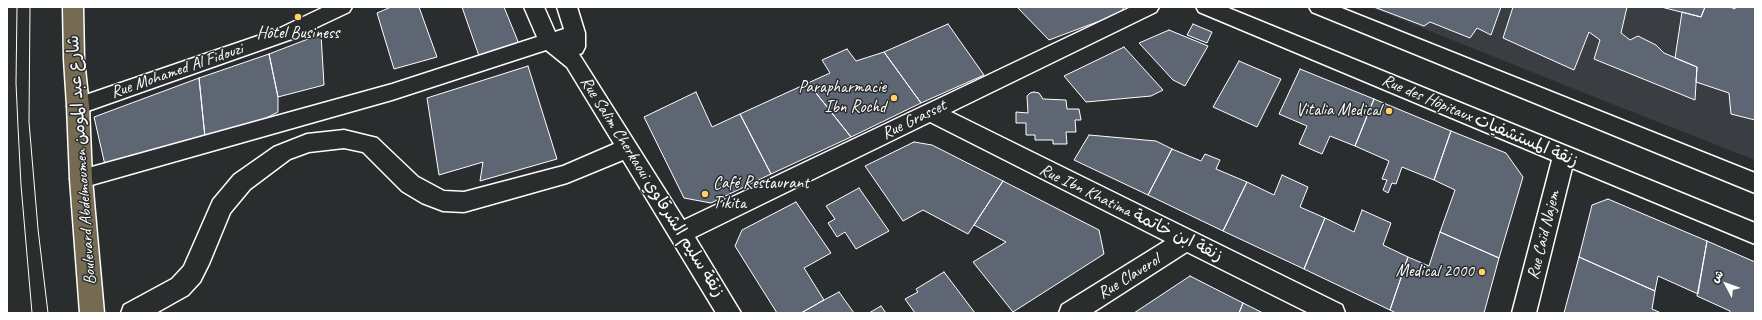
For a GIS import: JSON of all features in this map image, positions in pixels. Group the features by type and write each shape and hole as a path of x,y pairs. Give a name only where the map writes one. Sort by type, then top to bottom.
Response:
{"main road":[{"name":"Boulevard Abdelmoumen شارع عبد المومن","path":"73,7 74,59 78,106 81,178 92,313"}],"street":[{"name":"Rue Mohamed Al Fidouzi","path":"78,106 285,34 342,7"},
{"path":"566,7 575,33 574,60"},
{"name":"Rue Grasset","path":"680,233 1149,7"},
{"name":"Rue des Hôpitaux زنقة المستشفيات","path":"1206,7 1755,234"},
{"path":"1319,7 1755,183"},
{"path":"539,8 549,41 574,60"},
{"path":"81,178 392,92 575,33"},
{"name":"Rue Salim Cherkaoui زنقة سليم الشرقاوي","path":"574,60 729,313"},
{"name":"Rue Ibn Khatima زنقة ابن خاتمة","path":"930,112 1333,313"},
{"path":"133,313 180,286 192,274 201,257 221,207 242,182 282,153 307,143 344,139 369,144 410,184 430,196 443,201 464,202 567,174 628,148"},
{"name":"Rue Caïd Najem","path":"1524,313 1564,156"},
{"name":"Rue Claverol","path":"1071,313 1186,240"}],"shaded area":[{"path":"1370,7 1755,7 1755,160 1597,98"}],"building":[{"path":"391,7 419,7 437,57 394,69 377,13"},
{"path":"462,7 504,7 519,44 479,56"},
{"path":"1017,7 1124,7 1121,13 1049,40"},
{"path":"1374,7 1501,7 1491,35 1477,28 1470,38 1430,22 1424,26"},
{"path":"1513,7 1627,7 1621,33 1630,40 1638,36 1656,45 1664,53 1697,67 1695,100 1594,59 1600,40 1589,32 1574,70 1503,38"},
{"path":"1661,7 1705,7 1701,17"},
{"path":"1705,7 1730,7 1735,9 1735,7 1755,7 1755,120 1731,114 1729,93 1696,82 1697,67 1675,58 1682,12 1701,17"},
{"path":"948,24 984,75 921,103 884,52"},
{"path":"1193,24 1212,32 1207,43 1187,35"},
{"path":"1169,30 1208,46 1185,86 1173,80 1139,43"},
{"path":"321,34 324,85 278,97 269,54"},
{"path":"1124,47 1163,90 1151,96 1086,102 1064,76"},
{"path":"847,49 856,61 884,52 921,103 851,137 808,83 830,73 822,60"},
{"path":"269,54 278,97 278,112 260,121 205,137 199,78"},
{"path":"1239,61 1281,79 1257,127 1213,107"},
{"path":"528,66 557,159 480,181 483,162 439,175 427,98"},
{"path":"1300,69 1374,99 1355,146 1330,136 1322,154 1299,144 1307,126 1279,114"},
{"path":"199,78 205,137 105,165 94,117"},
{"path":"808,83 851,137 771,174 740,114"},
{"path":"696,92 712,127 740,114 771,174 711,203 684,198 644,117"},
{"path":"1034,92 1039,93 1043,99 1066,100 1067,109 1079,109 1081,120 1075,120 1076,132 1066,132 1067,144 1053,144 1053,140 1035,140 1035,135 1026,135 1026,123 1016,123 1016,112 1028,113 1027,96"},
{"path":"1374,99 1451,131 1434,180 1402,167 1396,184 1392,183 1388,193 1383,190 1387,180 1382,179 1389,161 1355,146"},
{"path":"1451,131 1506,153 1523,177 1499,258 1440,232 1455,190 1434,180"},
{"path":"1089,135 1156,141 1172,149 1148,195 1074,160"},
{"path":"914,142 932,145 1003,181 968,234 923,210 903,221 865,166"},
{"path":"1172,149 1201,161 1205,154 1220,160 1216,169 1247,182 1223,231 1148,195"},
{"path":"1282,175 1308,187 1300,207 1325,218 1304,269 1223,231 1247,182 1274,195"},
{"path":"1003,181 1099,230 1104,254 1013,312 973,262 1006,242 974,225"},
{"path":"859,188 889,231 856,249 845,232 837,237 828,223 835,219 826,206"},
{"path":"1608,199 1707,241 1698,294 1658,276 1655,291 1579,257 1592,205"},
{"path":"796,202 831,253 804,268 824,300 801,313 777,313 735,246 742,230"},
{"path":"1362,210 1391,223 1383,245 1408,257 1390,310 1304,269 1325,218 1354,232"},
{"path":"1440,232 1499,258 1484,313 1396,313 1390,310 1408,257 1429,266"},
{"path":"1707,241 1755,262 1755,313 1730,313 1730,311 1697,296"},
{"path":"1579,257 1655,291 1652,309 1661,313 1564,313"},
{"path":"944,272 975,313 915,313 905,299 918,292 916,289"},
{"path":"1190,276 1243,303 1239,313 1134,313"},
{"path":"839,292 854,313 801,313 824,300"},
{"path":"1243,303 1263,313 1239,313"},
{"path":"881,306 886,313 869,313"}],"tram line":[{"path":"17,7 16,83 18,127 21,185 32,313"},
{"path":"30,7 29,122 38,229 48,313"}],"place":[{"name":"Hôtel Business","path":"298,17"},
{"name":"Parapharmacie Ibn Rochd","path":"894,98"},
{"name":"Vitalia Medical","path":"1389,111"},
{"name":"Café Restaurant Tikita","path":"705,194"},
{"name":"Medical 2000","path":"1482,272"}]}
